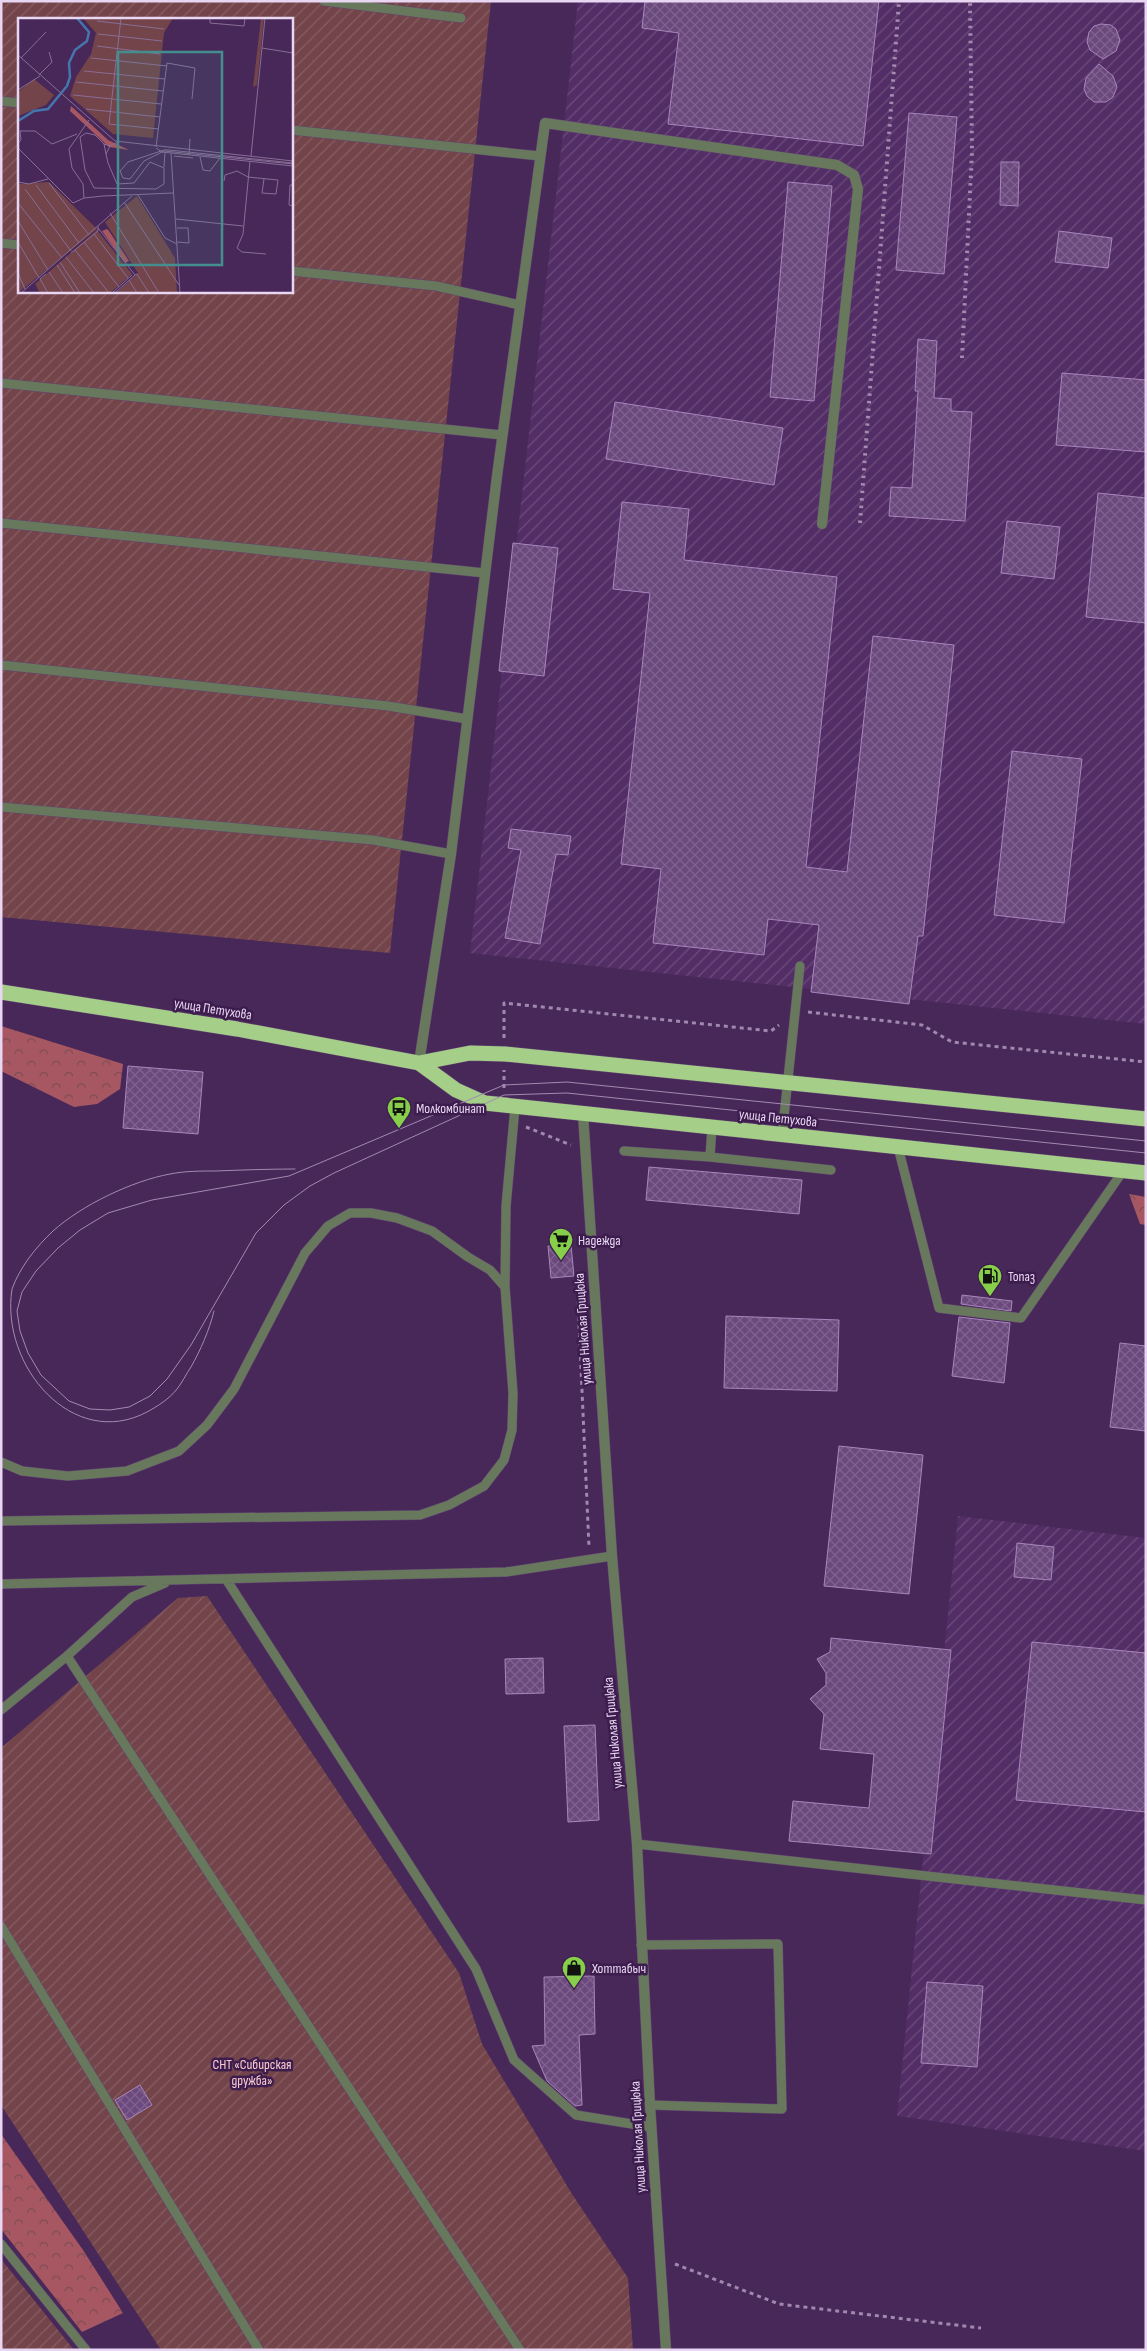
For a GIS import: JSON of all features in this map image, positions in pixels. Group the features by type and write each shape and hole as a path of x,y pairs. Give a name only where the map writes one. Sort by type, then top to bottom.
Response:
{"highway":[{"name":"улица Петухова","path":"1,992 236,1029 419,1062 470,1053 504,1054 1146,1119"},
{"name":"улица Петухова","path":"419,1062 456,1090 485,1104 1146,1173"}],"street":[{"path":"419,1062 451,854 502,435 545,123 836,165 854,175 858,189 822,524"},
{"name":"улица Николая Грицюка","path":"583,1114 612,1556 636,1844 651,2127 666,2350"}],"lane":[{"path":"324,1 461,18"},
{"path":"1,101 18,103"},
{"path":"292,130 540,156"},
{"path":"1,243 18,245"},
{"path":"292,272 436,286 520,305"},
{"path":"1,383 502,435"},
{"path":"1,523 485,573"},
{"path":"1,665 388,706 467,719"},
{"path":"1,807 373,840 451,854"},
{"path":"782,1135 800,966"},
{"path":"1,1521 420,1515 449,1505 484,1486 504,1460 512,1430 513,1393 505,1287 506,1206 515,1107"},
{"path":"710,1157 712,1128"},
{"path":"898,1147 939,1308 1021,1318 1123,1171"},
{"path":"624,1151 710,1157 831,1170"},
{"path":"1,1462 22,1470 68,1476 127,1471 179,1450 207,1425 234,1389 305,1253 328,1226 350,1213 370,1213 397,1218 432,1231 490,1270 505,1287"},
{"path":"1,1584 506,1572 612,1556"},
{"path":"226,1580 476,1969 514,2060 576,2115 651,2127"},
{"path":"1,1710 67,1656 132,1597 170,1581"},
{"path":"67,1656 520,2350"},
{"path":"636,1844 1146,1900"},
{"path":"1,1926 259,2350"},
{"path":"641,1945 778,1944 782,2109 650,2104"},
{"path":"1,2244 86,2350"}],"path":[{"path":"659,2258 779,2304 981,2328"}],"shaded area":[{"path":"578,1 1146,1 1146,1024 470,953"},
{"path":"958,1516 1146,1538 1146,2151 897,2116"}],"green space":[{"path":"1,1 491,1 390,953 1,917"},
{"path":"1,1026 123,1064 120,1089 97,1104 74,1107 1,1071"},
{"path":"1129,1194 1146,1197 1146,1225 1140,1224"},
{"name":"СНТ «Сибирская дружба»","path":"207,1596 459,1973 482,2044 572,2194 628,2278 633,2350 161,2350 1,2105 1,1748 178,1598"},
{"path":"1,2134 83,2250 123,2313 82,2332 1,2229"},
{"path":"1,2259 74,2350 1,2350"}],"building":[{"path":"645,1 879,1 863,146 668,124 679,33 642,28"},
{"path":"1101,24 1111,25 1116,29 1120,40 1116,51 1103,59 1090,50 1087,42 1089,32 1094,26"},
{"path":"1099,64 1113,76 1117,87 1113,97 1106,102 1094,102 1087,96 1084,89 1086,78"},
{"path":"909,113 957,117 944,274 896,270"},
{"path":"1001,162 1019,162 1018,206 1000,205"},
{"path":"788,182 832,186 814,401 770,397"},
{"path":"1059,231 1112,238 1108,268 1055,262"},
{"path":"918,339 937,341 934,398 951,399 951,411 972,412 965,521 889,516 891,487 912,488 918,391 915,391"},
{"path":"1062,373 1146,380 1146,452 1056,445"},
{"path":"615,402 783,428 774,485 606,459"},
{"path":"1098,493 1146,498 1146,623 1086,617"},
{"path":"622,502 689,509 684,560 837,577 806,867 847,872 873,636 954,645 923,936 918,936 909,1004 811,992 819,925 768,919 764,955 653,943 661,869 621,864 650,593 613,589"},
{"path":"1007,521 1060,527 1054,579 1001,573"},
{"path":"513,543 558,548 544,676 499,671"},
{"path":"1012,751 1082,759 1064,923 994,915"},
{"path":"511,829 571,836 568,855 556,854 540,944 505,938 521,850 508,848"},
{"path":"128,1066 203,1072 198,1134 123,1128"},
{"path":"649,1167 802,1180 799,1214 646,1200"},
{"name":"Надежда","path":"571,1245 574,1276 551,1278 548,1246"},
{"path":"962,1295 1012,1301 1011,1311 961,1304"},
{"path":"726,1316 839,1320 837,1391 724,1388"},
{"path":"959,1317 1010,1323 1004,1383 952,1376"},
{"path":"1120,1343 1146,1346 1146,1431 1110,1427"},
{"path":"839,1446 923,1455 909,1594 824,1586"},
{"path":"1017,1543 1054,1547 1051,1580 1014,1577"},
{"path":"831,1638 951,1650 931,1854 789,1841 793,1801 869,1808 874,1754 820,1749 824,1714 810,1699 826,1685 826,1673 817,1659 830,1652"},
{"path":"1032,1642 1146,1653 1146,1812 1016,1800"},
{"path":"543,1658 544,1693 506,1694 505,1659"},
{"path":"595,1725 599,1820 568,1822 564,1726"},
{"path":"594,1976 595,2034 579,2035 582,2105 575,2106 547,2081 532,2046 545,2045 544,1977"},
{"path":"927,1982 983,1986 977,2067 921,2063"},
{"path":"140,2085 152,2105 127,2120 115,2100"}],"tram line":[{"path":"1146,1141 567,1082 504,1085 289,1176 152,1200 108,1213 80,1230 58,1248 36,1271 22,1292 17,1311 20,1331 28,1353 41,1375 69,1401 90,1409 110,1410 129,1407 150,1396 167,1379 191,1345 256,1233 284,1205 310,1186 334,1173 504,1095 567,1093 1146,1153"},
{"path":"214,1311 195,1360 181,1384 170,1396 147,1412 119,1421 93,1420 69,1411 47,1394 30,1372 18,1346 11,1318 12,1289 19,1273 29,1258 53,1231 78,1212 124,1188 155,1177 181,1172 295,1169"}],"railway":[{"path":"860,523 899,1"},
{"path":"962,358 972,152 970,1"}],"place":[{"name":"Молкомбинат","path":"399,1129"},
{"name":"Надежда","path":"561,1261"},
{"name":"Топаз","path":"990,1297"},
{"name":"Хоттабыч","path":"574,1989"}]}
